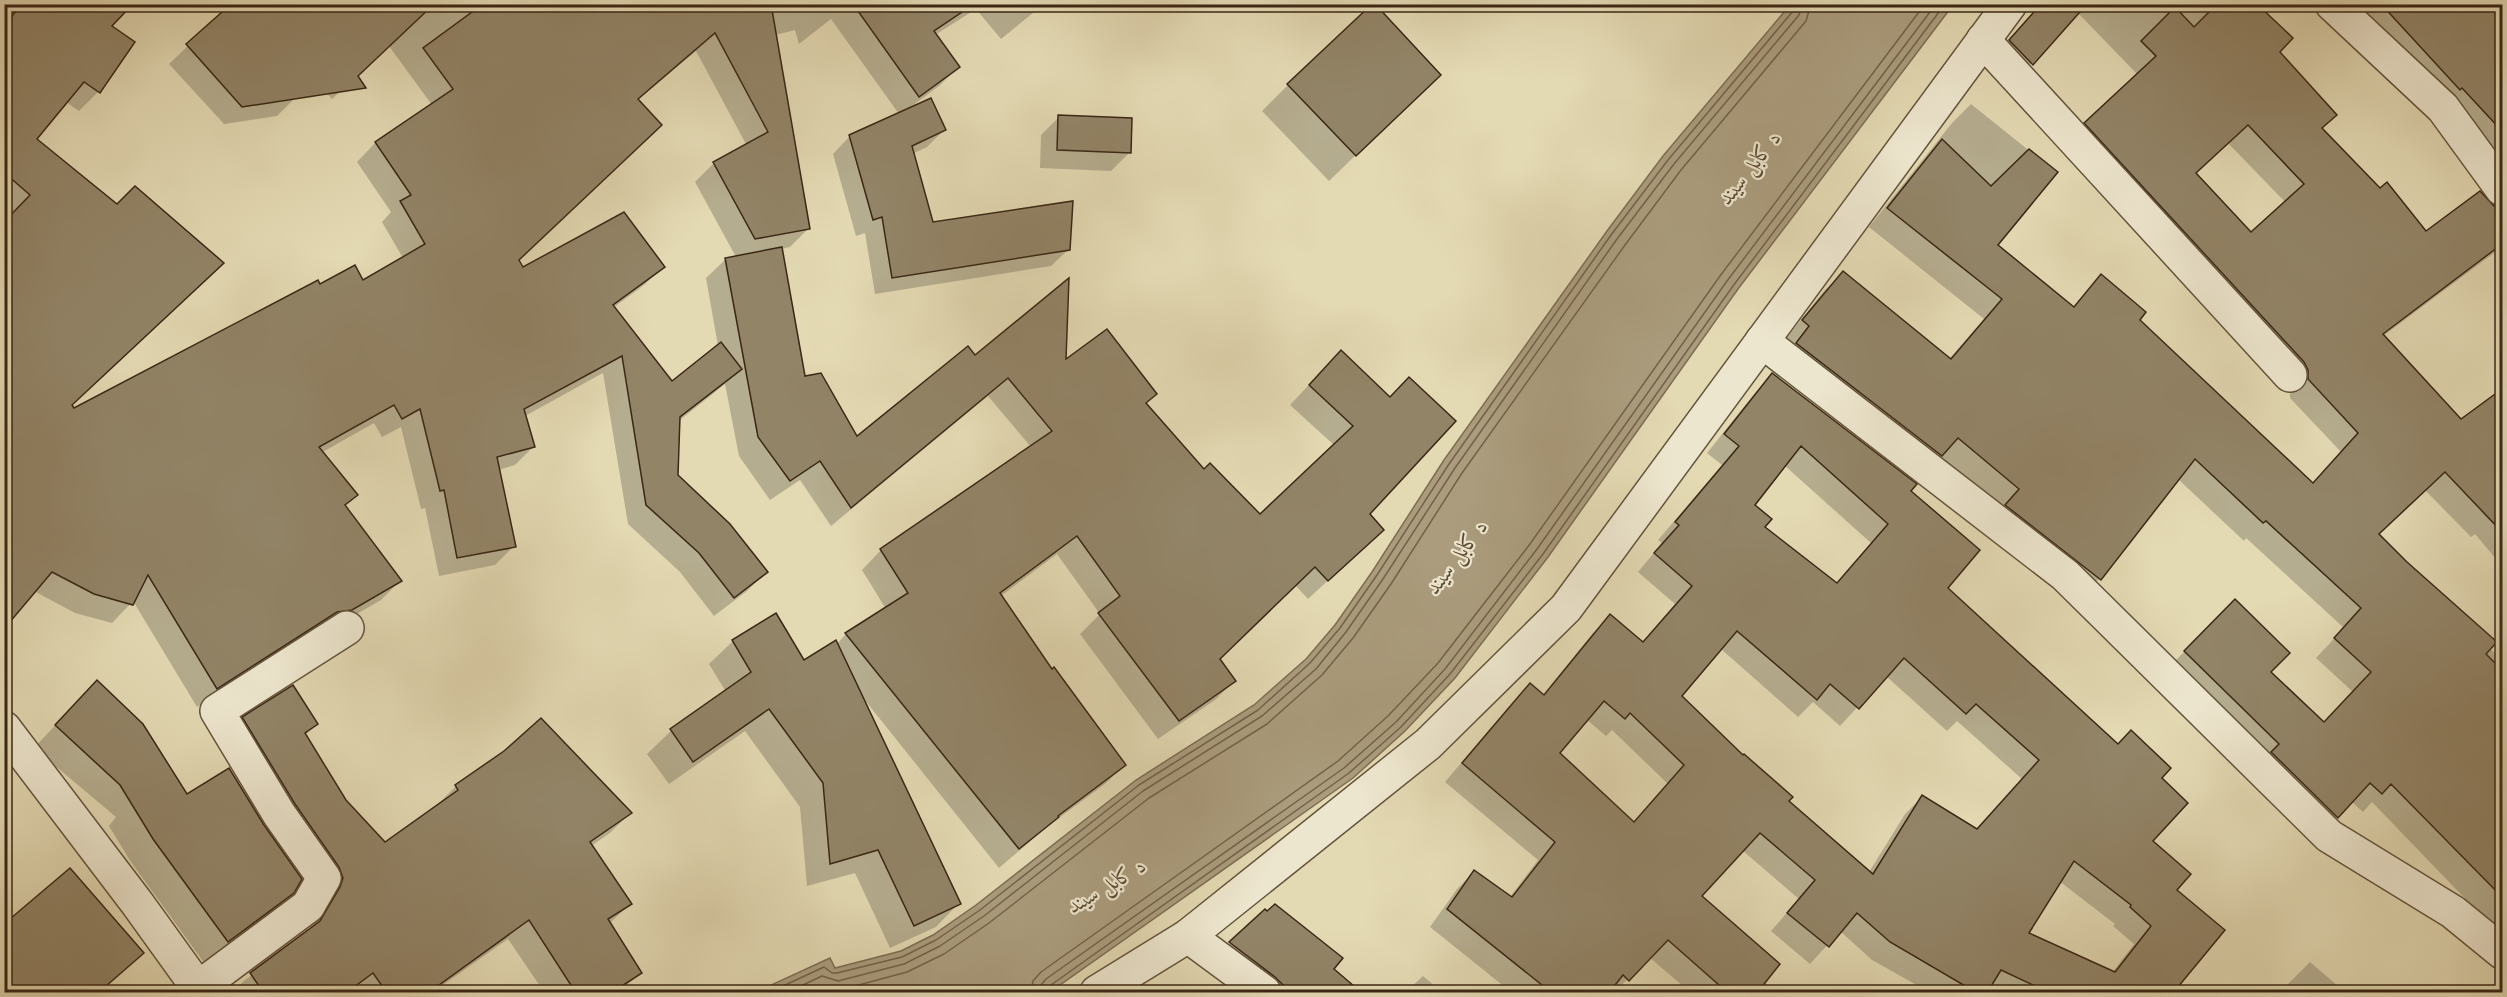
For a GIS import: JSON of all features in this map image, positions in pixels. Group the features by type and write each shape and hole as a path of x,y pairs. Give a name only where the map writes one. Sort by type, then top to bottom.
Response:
{"street":[{"path":"1097,993 1188,936 1428,744 1566,608 2010,4"},
{"path":"2332,4 2443,108 2502,189"},
{"path":"1983,40 2290,375"},
{"path":"1762,341 2066,575 2329,836 2453,912 2502,952"},
{"path":"4,728 130,894 199,990 308,906 324,878 279,814 217,711 347,628"},
{"path":"1188,936 1263,993"}],"water":[{"name":"د کابل سيند","path":"1790,5 1953,5 1738,289 1548,557 1455,678 1405,731 1353,778 1050,992 756,992 830,958 835,968 901,951 933,935 976,905 1136,780 1254,705 1306,659 1335,625 1444,460 1607,231 1663,156"}],"building":[{"path":"21,4 133,4 112,26 135,42 100,93 84,82 37,139 117,204 135,186 224,263 72,405 74,408 318,280 320,284 355,265 363,280 425,244 400,201 411,195 375,142 453,89 423,48 483,4 771,4 810,229 755,239 713,162 768,132 715,33 638,99 662,125 519,260 523,267 624,212 665,267 613,305 672,381 721,342 742,369 680,417 678,475 730,524 768,572 734,598 699,553 646,505 622,356 524,409 535,447 497,457 516,547 457,558 444,490 440,491 420,409 402,419 394,405 319,447 358,495 345,505 402,581 352,610 337,612 217,689 148,575 133,605 94,594 52,572 4,629 4,222 30,195 7,175 4,178 4,27"},
{"path":"231,4 434,4 358,76 366,88 242,107 186,44"},
{"path":"853,4 974,4 934,31 960,67 919,97"},
{"path":"1372,4 1375,4 1441,75 1356,156 1287,84"},
{"path":"2041,4 2087,4 2033,65 2009,40"},
{"path":"2217,4 2257,4 2293,38 2280,52 2337,115 2322,128 2380,188 2387,182 2426,231 2480,191 2494,206 2502,207 2502,244 2383,334 2461,419 2502,389 2502,532 2445,472 2379,534 2497,642 2486,654 2502,670 2502,897 2391,784 2382,794 2370,783 2338,818 2271,752 2279,744 2184,651 2235,599 2290,653 2271,672 2324,722 2371,672 2334,638 2361,608 2266,521 2263,523 2195,459 2101,580 2005,505 2019,489 1958,438 1942,456 1796,343 1809,326 1802,320 1843,271 1951,359 2002,299 1887,208 1942,139 1991,186 2029,149 2058,172 1998,245 2074,307 2101,274 2146,312 2140,320 2313,483 2358,433 2308,379 2308,370 2304,362 2084,123 2156,56 2141,41 2175,7 2194,27","holes":["2248,125 2304,184 2251,232 2196,173"]},
{"path":"2381,4 2502,4 2502,131 2462,88 2460,90"},
{"path":"931,98 946,130 912,146 933,222 1073,201 1070,250 892,278 882,217 873,220 849,135"},
{"path":"1058,115 1132,118 1131,153 1057,150"},
{"path":"782,247 805,376 821,373 857,436 968,346 975,355 1069,278 1066,359 1107,329 1157,394 1146,403 1204,469 1210,463 1260,514 1353,426 1309,385 1341,350 1390,397 1409,377 1456,421 1370,514 1384,530 1328,581 1315,567 1220,659 1236,681 1179,721 1098,613 1120,596 1077,536 1000,593 1052,669 1054,667 1126,765 1058,816 1019,849 845,633 908,593 880,549 1052,431 1008,378 851,508 820,461 790,481 758,437 725,258"},
{"path":"1772,373 1917,484 1911,491 1980,550 1948,588 2118,744 2131,730 2171,768 2162,778 2188,803 2153,841 2191,874 2177,890 2225,930 2173,993 2050,993 2001,970 1987,993 1977,993 1890,942 1857,913 1829,947 1787,913 1815,880 1760,833 1702,896 1780,964 1757,993 1728,993 1668,940 1629,981 1623,975 1609,993 1552,993 1447,909 1474,870 1512,897 1555,842 1462,763 1530,683 1544,695 1610,614 1643,642 1692,586 1654,553 1679,525 1675,522 1739,446 1724,434","holes":["1801,446 1888,524 1837,583 1765,527 1772,519 1755,505","1737,631 1817,700 1830,684 1859,709 1904,658 1966,714 1976,704 2039,760 1977,829 1922,795 1873,874 1789,801 1793,797 1743,755 1682,696","1604,701 1625,719 1630,713 1684,765 1634,822 1560,753","2074,861 2131,905 2130,907 2151,926 2115,972 2029,933"]},
{"path":"776,613 804,660 836,640 961,904 914,926 878,850 830,864 823,783 769,709 693,762 670,729 751,672 732,640"},
{"path":"97,680 143,724 187,794 229,768 264,825 302,879 294,893 228,942 153,839 120,785 55,725"},
{"path":"293,685 318,724 305,733 346,800 385,842 458,790 455,785 504,751 541,718 632,813 590,842 632,904 608,919 642,973 611,993 576,993 529,920 428,993 387,993 373,973 346,993 264,993 250,973 320,921 343,878 339,867 295,804 242,717"},
{"path":"70,868 144,953 98,993 4,993 4,924"},
{"path":"1275,904 1343,958 1334,969 1362,993 1291,993 1275,977 1229,942 1265,909 1267,911"}]}
